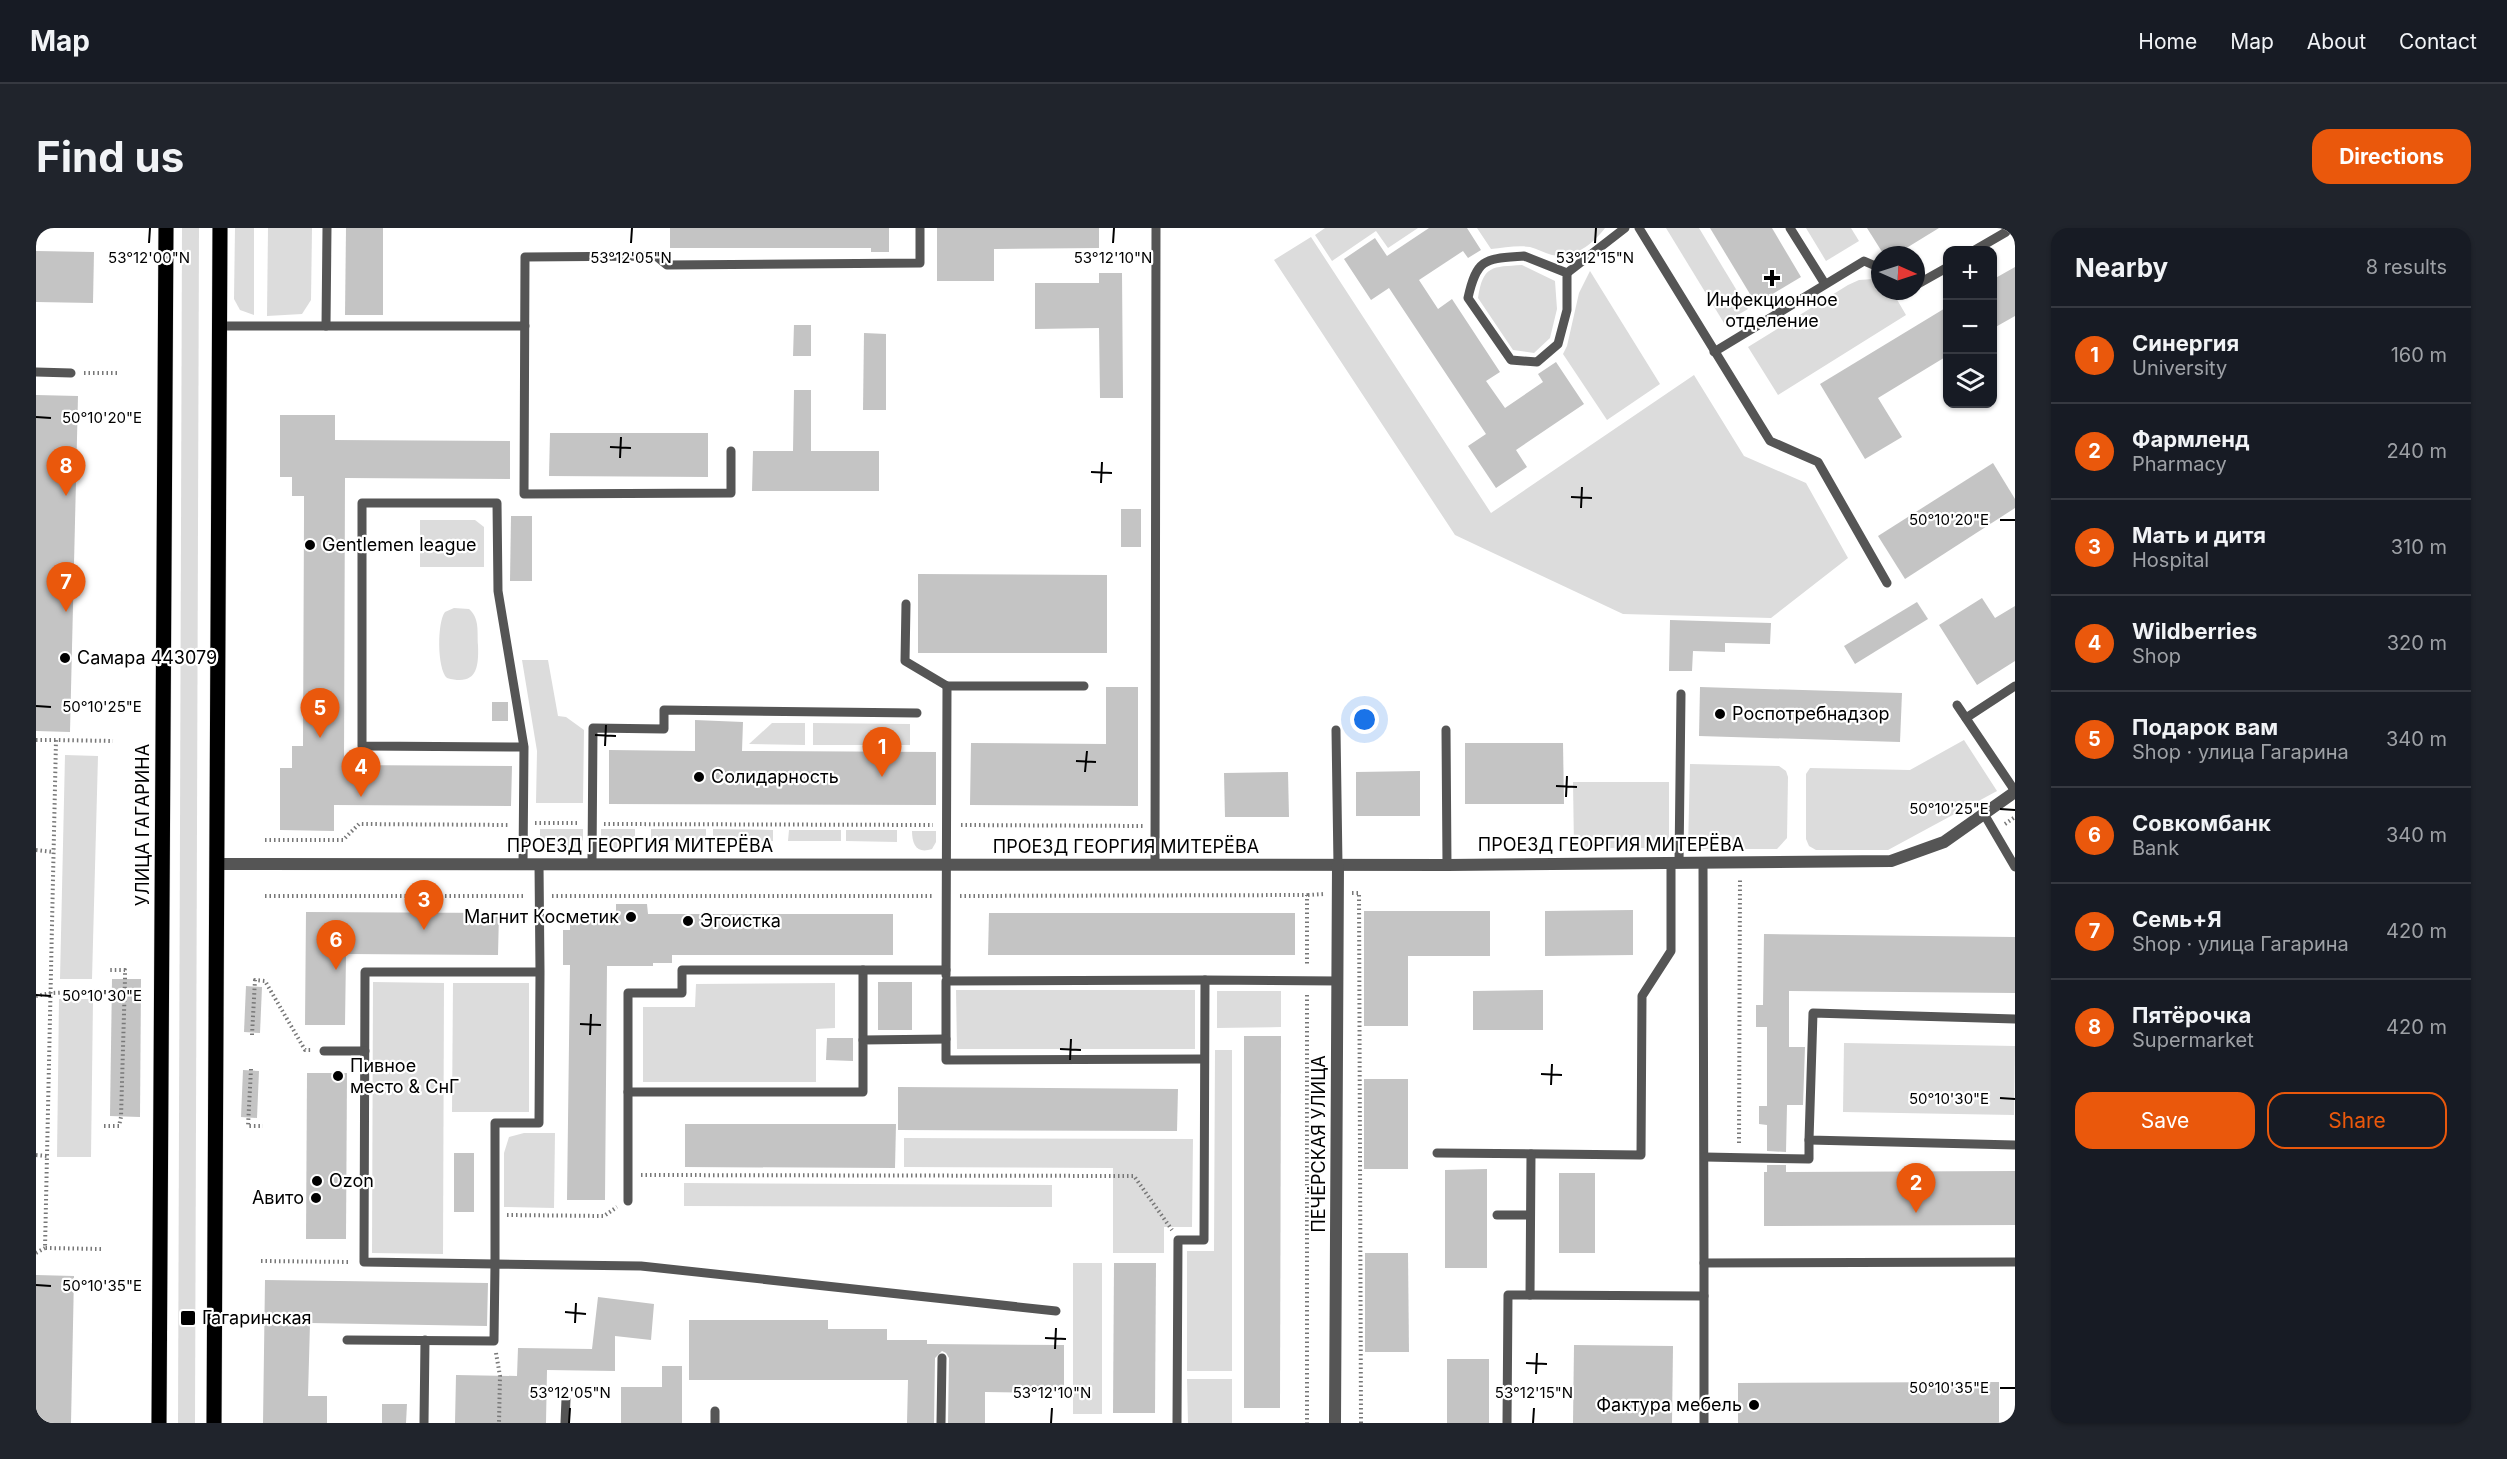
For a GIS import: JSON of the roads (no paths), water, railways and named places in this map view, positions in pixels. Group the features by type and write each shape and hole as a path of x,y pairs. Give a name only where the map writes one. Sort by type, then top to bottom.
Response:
{"main road":[{"name":"УЛИЦА ГАГАРИНА","path":"159,1423 166,228"},
{"path":"214,1423 220,228"}],"street":[{"name":"ПРОЕЗД ГЕОРГИЯ МИТЕРЁВА","path":"217,864 1447,865 1891,861 1944,842 2015,791"},
{"name":"ПЕЧЁРСКАЯ УЛИЦА","path":"1335,1423 1338,865"}],"lane":[{"path":"326,326 327,228"},
{"path":"731,451 731,493 524,494 525,256 656,256 667,265 920,263 920,228"},
{"path":"1155,865 1156,228"},
{"path":"1567,273 1626,228"},
{"path":"1639,228 1770,441 1818,462 1887,583"},
{"path":"1790,228 1825,284"},
{"path":"1982,246 2006,232 2006,228"},
{"path":"1524,256 1567,273 1567,310 1558,344 1537,362 1511,360 1468,298 1473,275 1490,259 1524,256"},
{"path":"1714,352 1864,261 1871,264"},
{"path":"1925,280 1943,269"},
{"path":"219,326 525,326"},
{"path":"36,372 71,372"},
{"path":"524,747 362,746 362,503 497,503 498,591 524,747 524,864"},
{"path":"906,603 905,661 947,686 1084,686"},
{"path":"947,686 946,1060 1204,1059"},
{"path":"1966,718 2015,686"},
{"path":"1437,1153 1641,1155 1642,996 1671,951 1681,694"},
{"path":"1958,705 2015,791"},
{"path":"592,864 593,728 664,729 664,710 916,713"},
{"path":"1336,730 1338,865"},
{"path":"1446,730 1447,865"},
{"path":"1984,814 2015,867"},
{"path":"1703,863 1704,1423"},
{"path":"347,1340 494,1341 495,1123 539,1123 539,864"},
{"path":"628,1201 628,993 682,993 682,970 946,970"},
{"path":"628,1092 863,1092 863,970"},
{"path":"540,972 365,972 364,1262 641,1266 1056,1311"},
{"path":"1177,1423 1178,1240 1204,1240 1205,980"},
{"path":"946,981 1338,981"},
{"path":"1705,1157 1809,1159 1813,1013 2015,1018"},
{"path":"863,1040 946,1039"},
{"path":"324,1051 365,1051"},
{"path":"1809,1140 2015,1145"},
{"path":"1530,1295 1531,1154"},
{"path":"1497,1215 1530,1215"},
{"path":"1704,1263 2015,1262"},
{"path":"1508,1423 1508,1295 1704,1296"},
{"path":"424,1423 425,1340"},
{"path":"941,1423 942,1358"},
{"path":"565,1423 566,1399"},
{"path":"715,1423 716,1411"}],"place":[{"name":"Инфекционное отделение","path":"1772,278"},
{"name":"Пятёрочка","path":"66,496"},
{"name":"Gentlemen league","path":"310,545"},
{"name":"Семь+Я","path":"66,612"},
{"name":"Самара 443079","path":"65,658"},
{"name":"Роспотребнадзор","path":"1720,714"},
{"name":"Подарок вам","path":"320,738"},
{"name":"Солидарность","path":"699,777"},
{"name":"Синергия","path":"882,777"},
{"name":"Wildberries","path":"361,797"},
{"name":"Магнит Косметик","path":"631,917"},
{"name":"Эгоистка","path":"688,921"},
{"name":"Мать и дитя","path":"424,930"},
{"name":"Совкомбанк","path":"336,970"},
{"name":"Пивное место & СнГ","path":"338,1076"},
{"name":"Ozon","path":"317,1181"},
{"name":"Авито","path":"316,1198"},
{"name":"Фармленд","path":"1916,1213"},
{"name":"Гагаринская","path":"188,1318"},
{"name":"Фактура мебель","path":"1754,1405"}]}
